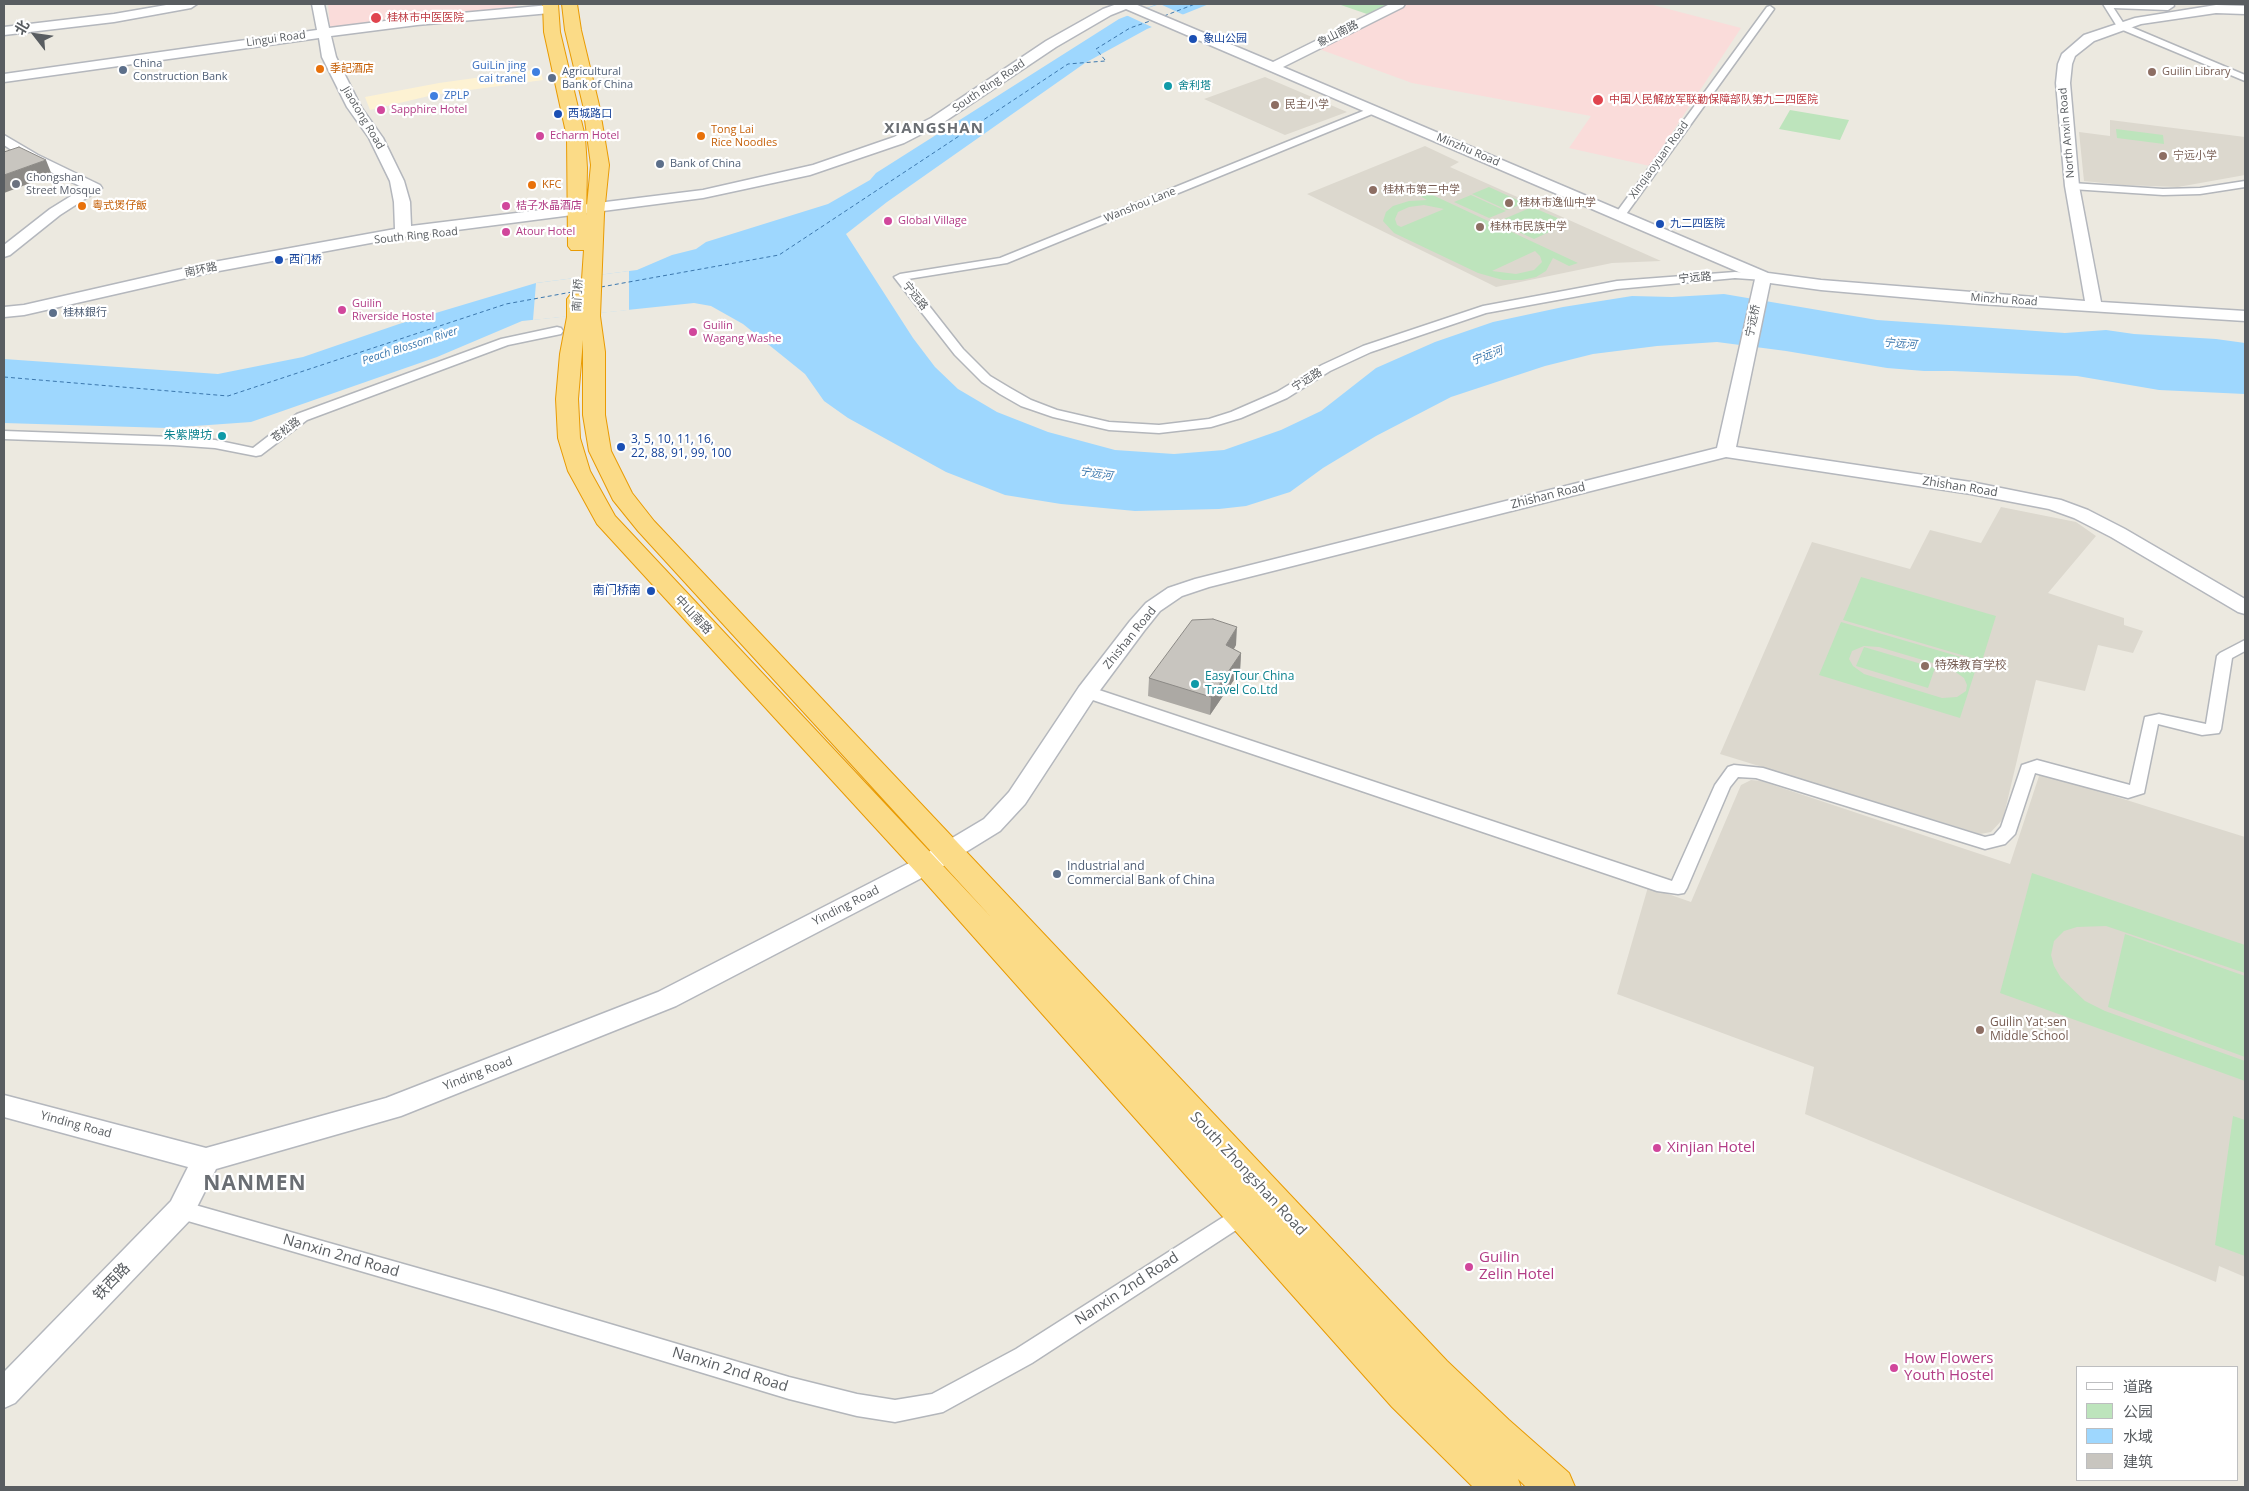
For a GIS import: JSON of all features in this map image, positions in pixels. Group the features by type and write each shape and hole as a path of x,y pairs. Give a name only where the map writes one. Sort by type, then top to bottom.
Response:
{"highway":[{"path":"569,4 573,30 591,105 600,166 585,212"},
{"path":"550,6 552,32 576,137 578,168 585,212"},
{"name":"南门桥","path":"583,316 585,212"},
{"path":"583,316 595,352 593,396 598,441 605,465 621,495 652,533 937,858 1242,1215 1406,1394 1501,1487"},
{"name":"中山南路","path":"583,316 570,354 568,381 569,438 579,471 605,519 937,858"},
{"name":"South Zhongshan Road","path":"937,858 1434,1373 1495,1433 1555,1487"}],"street":[{"path":"4,31 114,18 191,4"},
{"name":"Jiaotong Road","path":"318,4 329,57 354,107 376,138 397,181 402,202 403,232"},
{"name":"象山南路","path":"1278,64 1398,4"},
{"path":"2107,4 2120,26 2245,78"},
{"path":"2113,4 2216,9"},
{"path":"1134,5 1175,22"},
{"name":"South Ring Road","path":"356,242 403,232 706,198 773,182 890,144 936,121 1051,44 1100,16 1134,5"},
{"name":"Lingui Road","path":"4,78 324,33 550,6"},
{"name":"Xinqiaoyuan Road","path":"1621,213 1770,9"},
{"name":"North Anxin Road","path":"2094,306 2072,186 2063,83 2065,64 2073,50 2089,38 2120,26 2167,16 2216,9 2245,10"},
{"name":"Minzhu Road","path":"1175,22 1278,64 1621,213 1761,285 1821,285 1980,299 2245,316"},
{"name":"Minzhu Road","path":"1175,22 1374,110 1621,213"},
{"name":"Wanshou Lane","path":"900,277 1003,262 1374,110"},
{"path":"4,139 33,158 95,188 54,212 4,252"},
{"path":"2072,186 2163,192 2200,191 2245,184"},
{"name":"South Ring Road","path":"356,242 403,238 585,212"},
{"name":"南环路","path":"4,312 47,305 208,268 356,242"},
{"name":"宁远路","path":"900,277 959,352 986,379 1005,391 1026,403 1053,413 1108,426 1158,429 1211,423 1236,415 1282,395 1326,368 1368,349 1483,310 1616,285 1735,275 1761,285"},
{"name":"宁远桥","path":"1726,451 1761,285"},
{"name":"南环路","path":"4,308 47,305"},
{"name":"苍松路","path":"4,435 215,444 256,452 302,418 505,342 557,331"},
{"name":"Zhishan Road","path":"937,858 992,825 1017,798 1087,692 1153,607 1175,592 1202,583 1726,451 1971,488 2054,504 2081,514 2118,533 2245,608"},
{"path":"1087,692 1663,886 1678,888 1723,785 1734,772 1757,772 1985,843 1999,840 2009,830 2028,768 2037,766 2128,792 2138,789 2151,721 2159,719 2202,730 2213,729 2225,656 2245,645"},
{"name":"Yinding Road","path":"4,1106 206,1160 391,1108 667,999 937,858"},
{"name":"铁西路","path":"4,1393 180,1210 206,1160"},
{"name":"Nanxin 2nd Road","path":"180,1210 495,1300 789,1388 857,1405 895,1412 935,1404 976,1384 1024,1356 1242,1215"}],"shaded area":[{"name":"桂林市中医医院","path":"328,4 517,4 516,8 330,27"},
{"name":"中国人民解放军联勤保障部队第九二四医院","path":"1407,4 1649,4 1741,28 1650,166 1569,148 1591,116 1412,83 1319,49"},
{"path":"540,69 543,80 433,95 370,110 365,97 439,83"},
{"name":"民主小学","path":"1265,77 1347,112 1285,135 1204,99"},
{"name":"宁远小学","path":"2110,120 2245,137 2245,175 2178,187 2123,185 2084,181 2079,132 2110,136"},
{"name":"桂林市民族中学","path":"1425,146 1459,162 1450,167 1661,261 1612,263 1496,287 1307,194"},
{"name":"特殊教育学校","path":"2001,507 2076,522 2096,536 2048,593 2124,618 2124,625 2143,631 2133,653 2098,645 2085,691 2036,680 2003,819 1991,832 1980,834 1720,754 1812,542 1910,569 1930,530 1981,543"},
{"name":"Guilin Yat-sen Middle School","path":"2040,773 2245,837 2245,1277 2219,1266 2216,1282 1805,1114 1814,1067 1617,994 1648,887 1691,902 1741,785 1751,780 1761,781 2010,864"}],"green space":[{"path":"1338,4 1391,4 1367,14"},
{"path":"1790,110 1849,120 1840,140 1779,129"},
{"path":"2116,129 2163,135 2164,144 2117,138"},
{"path":"1489,187 1524,203 1507,210 1472,194"},
{"path":"1424,191 1578,263 1569,266 1553,258 1546,271 1536,277 1522,280 1503,280 1478,273 1394,233 1383,221 1386,212 1393,206 1409,201 1427,200 1416,194","holes":["1424,205 1444,209 1401,227 1397,225 1395,219 1398,212 1409,207","1535,251 1540,256 1542,262 1534,270 1516,274 1492,271"]},
{"path":"1471,195 1506,211 1489,218 1454,202"},
{"path":"1532,207 1569,223 1534,239 1497,222"},
{"path":"1861,577 1996,616 1982,661 1843,620"},
{"path":"1841,622 1978,662 1960,718 1819,675","holes":["1864,646 1879,647 1950,668 1964,678 1967,685 1966,691 1957,697 1942,698 1864,674 1853,666 1849,659 1852,651"]},
{"path":"1864,647 1935,668 1928,688 1856,666"},
{"path":"2032,873 2245,945 2245,973 2106,926 2077,927 2064,931 2054,941 2051,955 2054,966 2061,978 2085,1001 2105,1011 2245,1061 2245,1081 2000,993"},
{"path":"2125,934 2245,976 2245,1057 2108,1007"},
{"path":"2233,1116 2245,1120 2245,1256 2215,1245"}],"water":[{"path":"1157,4 1209,4 1147,29 1085,63 887,202 846,234 913,338 935,367 958,389 997,412 1048,432 1115,450 1174,454 1224,450 1281,430 1321,411 1376,368 1435,342 1493,322 1563,307 1632,296 1672,297 1724,294 1877,320 2065,333 2106,330 2245,343 2245,394 2159,390 2077,376 1887,368 1786,351 1717,342 1657,346 1593,354 1545,366 1451,397 1376,436 1323,468 1290,492 1246,506 1219,509 1135,511 1061,504 1005,495 946,472 848,418 824,401 805,374 743,324 711,306 694,303 522,321 437,357 251,422 167,428 4,423 4,359 218,374 303,357 399,324 536,283 637,270 672,255 696,249 706,242 828,204 870,180 876,173 1119,19"}],"pier":[{"path":"1160,4 1186,16 1154,28 1126,15"},
{"path":"629,271 629,310 533,320 536,283"}],"building":[{"path":"19,147 46,160 4,175 4,152"},
{"name":"Easy Tour China Travel Co.Ltd","path":"1213,619 1237,627 1226,645 1241,653 1211,697 1149,678 1192,620"}],"ferry route":[{"path":"1164,16 1195,4"},
{"path":"1105,60 1096,49 1130,28 1153,20"},
{"path":"601,287 779,255 1068,64 1105,61"},
{"path":"4,377 228,396 506,304 583,290"}],"place":[{"name":"桂林市中医医院","path":"376,18"},
{"name":"象山公园","path":"1193,39"},
{"name":"季記酒店","path":"320,69"},
{"name":"China Construction Bank","path":"123,70"},
{"name":"GuiLin jing cai tranel","path":"536,72"},
{"name":"Guilin Library","path":"2152,72"},
{"name":"Agricultural Bank of China","path":"552,78"},
{"name":"舍利塔","path":"1168,86"},
{"name":"ZPLP","path":"434,96"},
{"name":"中国人民解放军联勤保障部队第九二四医院","path":"1598,100"},
{"name":"民主小学","path":"1275,105"},
{"name":"Sapphire Hotel","path":"381,110"},
{"name":"西城路口","path":"558,114"},
{"name":"Echarm Hotel","path":"540,136"},
{"name":"Tong Lai Rice Noodles","path":"701,136"},
{"name":"宁远小学","path":"2163,156"},
{"name":"Bank of China","path":"660,164"},
{"name":"Chongshan Street Mosque","path":"16,184"},
{"name":"KFC","path":"532,185"},
{"name":"桂林市第二中学","path":"1373,190"},
{"name":"桂林市逸仙中学","path":"1509,203"},
{"name":"粵式煲仔飯","path":"82,206"},
{"name":"桔子水晶酒店","path":"506,206"},
{"name":"Global Village","path":"888,221"},
{"name":"九二四医院","path":"1660,224"},
{"name":"桂林市民族中学","path":"1480,227"},
{"name":"Atour Hotel","path":"506,232"},
{"name":"西门桥","path":"279,260"},
{"name":"Guilin Riverside Hostel","path":"342,310"},
{"name":"桂林銀行","path":"53,313"},
{"name":"Guilin Wagang Washe","path":"693,332"},
{"name":"朱紫牌坊","path":"222,436"},
{"name":"3, 5, 10, 11, 16, 22, 88, 91, 99, 100","path":"621,447"},
{"name":"南门桥南","path":"651,591"},
{"name":"特殊教育学校","path":"1925,666"},
{"name":"Easy Tour China Travel Co.Ltd","path":"1195,684"},
{"name":"Industrial and Commercial Bank of China","path":"1057,874"},
{"name":"Guilin Yat-sen Middle School","path":"1980,1030"},
{"name":"Xinjian Hotel","path":"1657,1148"},
{"name":"Guilin Zelin Hotel","path":"1469,1267"},
{"name":"How Flowers Youth Hostel","path":"1894,1368"}],"district":[{"name":"XIANGSHAN","path":"934,129"},
{"name":"NANMEN","path":"255,1184"}],"water label":[{"name":"宁远河","path":"1900,344"},
{"name":"Peach Blossom River","path":"410,346"},
{"name":"宁远河","path":"1487,356"},
{"name":"宁远河","path":"1096,474"}]}
